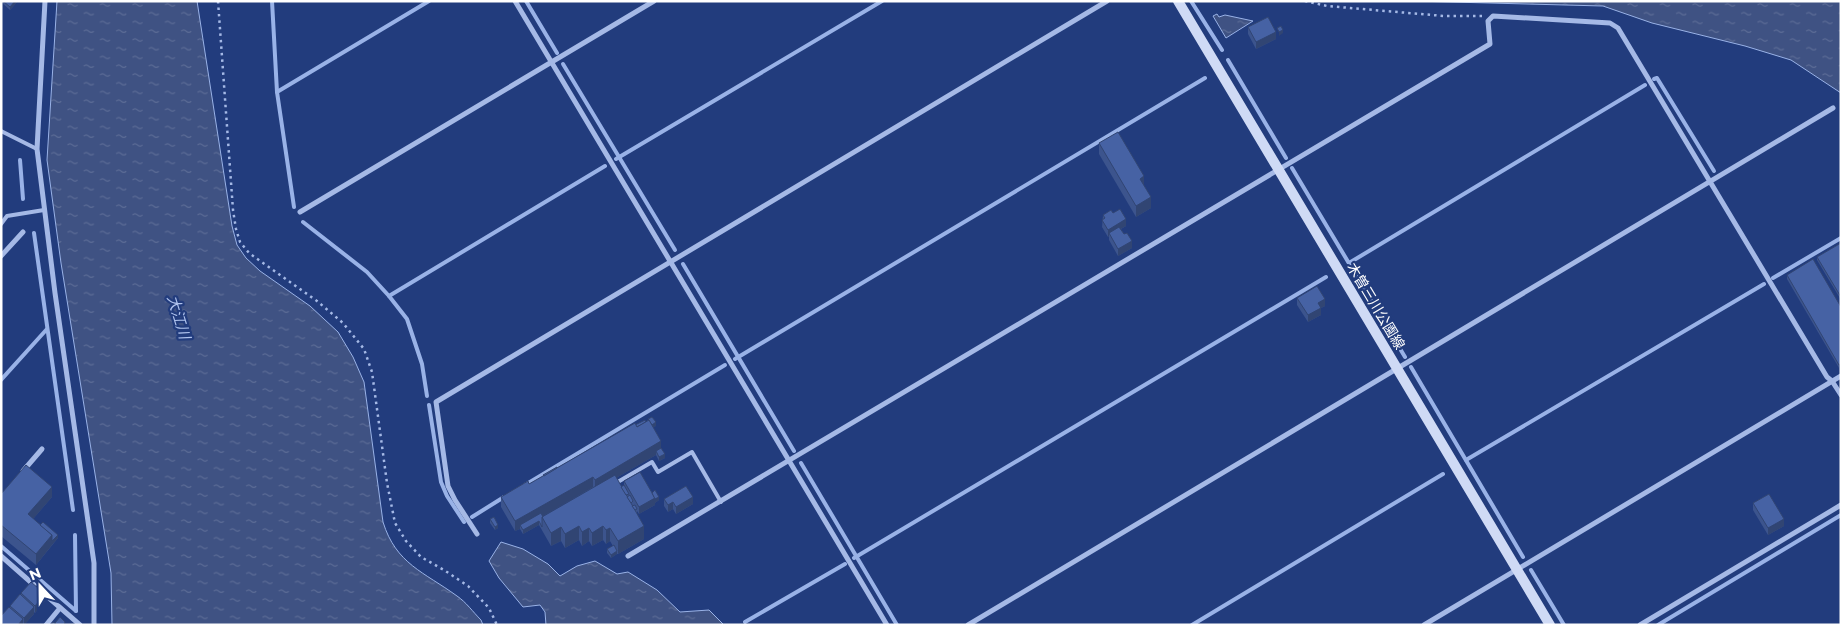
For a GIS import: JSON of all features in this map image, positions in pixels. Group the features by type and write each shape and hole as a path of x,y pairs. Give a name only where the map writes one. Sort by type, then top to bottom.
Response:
{"main road":[{"name":"木曽三川公園線","path":"1178,1 1550,625"}],"street":[{"path":"45,1 36,149 94,563 94,625"},
{"path":"515,1 886,625"},
{"path":"300,212 654,1"},
{"path":"476,534 448,486 436,402 1107,1"},
{"path":"628,556 1490,44 1488,21 1493,16 1610,23 1618,28 1827,377 1841,395"},
{"path":"968,625 1833,108"},
{"path":"1,256 23,232"},
{"path":"1424,625 1841,376"},
{"path":"19,476 42,449"},
{"path":"1640,625 1841,505"},
{"path":"1,556 80,625"},
{"path":"46,625 60,608"}],"lane":[{"path":"1,131 36,149"},
{"path":"1,224 7,216 44,210"},
{"path":"609,487 652,462 658,472 692,452 721,502"}],"path":[{"path":"218,1 233,210 240,242 249,253 317,301 343,322 364,349 372,372 387,483 395,523 406,541 421,557 468,586 489,608 497,625"},
{"path":"1304,1 1327,6 1444,16 1493,16"}],"water":[{"name":"大江川","path":"57,1 197,1 232,226 237,245 246,258 260,271 310,306 338,332 353,357 364,382 383,522 389,536 403,558 460,598 481,620 483,625 112,625 111,573 61,263 47,160"},
{"path":"1413,1 1841,1 1841,93 1791,60 1745,46 1652,23 1603,6"},
{"path":"1217,14 1219,17 1225,15 1253,21 1226,38 1213,16"},
{"path":"501,542 523,549 548,564 560,576 577,566 595,561 617,574 628,572 657,590 680,612 709,610 724,625 546,625 545,612 540,605 523,607 499,578 489,561"}],"building":[{"path":"3,1 15,1 10,7"},
{"path":"1268,17 1276,32 1256,42 1248,27"},
{"path":"1281,26 1283,30 1279,32 1277,28"},
{"path":"1118,132 1144,176 1140,179 1151,197 1136,206 1099,143"},
{"path":"1120,209 1126,219 1108,230 1102,220 1105,218 1103,215 1111,210 1113,213"},
{"path":"1119,227 1124,234 1127,233 1132,241 1118,249 1109,233"},
{"path":"1841,243 1841,297 1817,257"},
{"path":"1813,259 1841,307 1841,364 1839,365 1787,275"},
{"path":"1317,286 1325,299 1318,303 1321,308 1308,315 1297,298"},
{"path":"652,417 656,422 652,425 648,419"},
{"path":"645,420 646,422 637,427 635,425"},
{"path":"649,420 661,441 595,480 593,477 515,521 501,497 528,481 529,484 635,423 637,427"},
{"path":"661,448 665,454 659,457 656,451"},
{"path":"26,465 52,487 28,514 52,535 36,554 1,525 1,494"},
{"path":"557,467 544,476 543,475"},
{"path":"640,472 655,498 639,507 624,481"},
{"path":"615,475 644,526 618,541 610,528 606,530 603,526 592,533 589,528 582,532 579,526 565,534 561,527 551,533 542,517"},
{"path":"624,485 629,494 626,495 621,487"},
{"path":"686,486 693,497 676,507 673,502 668,505 664,499"},
{"path":"655,490 659,497 655,499 652,493"},
{"path":"1769,494 1784,519 1768,528 1753,503"},
{"path":"630,495 633,501 631,503 627,497"},
{"path":"541,513 543,517 542,527 539,521 523,530 520,525"},
{"path":"494,517 498,525 495,527 490,519"},
{"path":"43,522 58,535 52,541 52,535 40,525"},
{"path":"614,545 617,551 611,555 607,549"},
{"path":"31,582 45,594 35,606 21,593"},
{"path":"20,594 34,607 24,618 10,606"},
{"path":"9,607 23,619 18,625 4,625 1,622 1,616"},
{"path":"60,617 65,622 64,625 57,625 55,623"}],"waterway":[{"path":"272,1 277,92"},
{"path":"294,207 277,92 429,1"},
{"path":"526,1 557,53"},
{"path":"616,159 882,1"},
{"path":"1191,1 1222,50"},
{"path":"1228,60 1286,158"},
{"path":"563,64 675,250"},
{"path":"735,359 1205,78"},
{"path":"1654,79 1657,78 1714,171"},
{"path":"1349,263 1645,85"},
{"path":"20,160 23,199"},
{"path":"303,222 367,272 389,296 605,166"},
{"path":"1292,168 1405,357"},
{"path":"34,233 73,510"},
{"path":"1773,278 1841,238"},
{"path":"683,264 794,451"},
{"path":"854,558 1326,277"},
{"path":"1466,460 1764,284"},
{"path":"389,296 407,319 422,364 427,396"},
{"path":"1,380 47,329"},
{"path":"525,485 725,365"},
{"path":"1411,367 1523,557"},
{"path":"429,405 441,482 447,496 464,522"},
{"path":"801,463 897,625"},
{"path":"1192,625 1443,474"},
{"path":"472,517 504,497"},
{"path":"1658,625 1841,515"},
{"path":"75,535 76,611"},
{"path":"1,546 76,611"},
{"path":"745,622 845,564"},
{"path":"1531,570 1564,625"}]}
